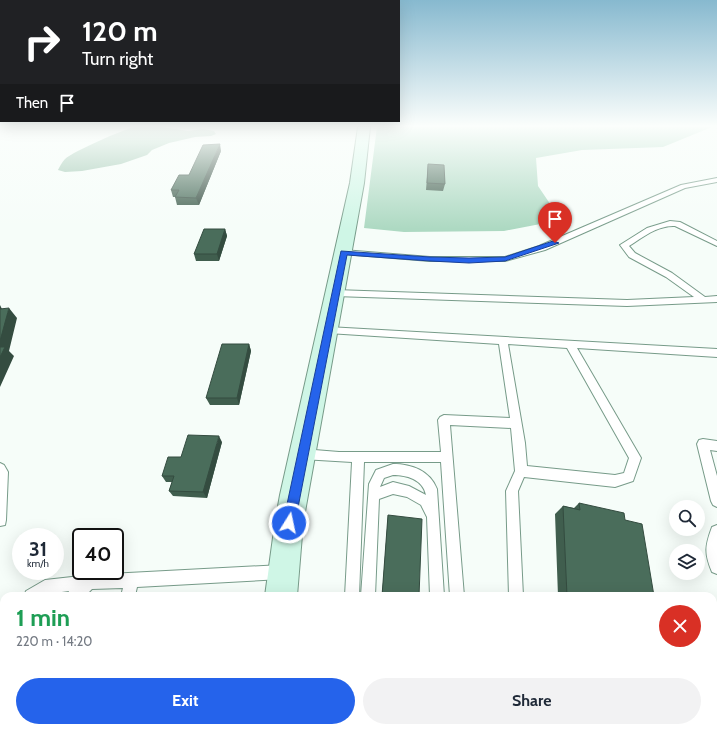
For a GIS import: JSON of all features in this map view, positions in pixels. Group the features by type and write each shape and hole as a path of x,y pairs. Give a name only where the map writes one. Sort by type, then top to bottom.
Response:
{"street":[{"path":"281,592 289,523 357,183 360,161"}],"lane":[{"path":"343,252 430,259 505,259 555,243 683,186 717,180"},
{"path":"704,300 669,275 632,255 624,245 662,224 671,223 677,224 717,244"},
{"path":"335,293 619,303 717,299"},
{"path":"328,330 717,353"},
{"path":"503,340 516,423 521,471 512,491 516,592"},
{"path":"521,471 616,481 629,476 635,458 570,344"},
{"path":"457,592 445,457 444,420 516,423"},
{"path":"717,446 703,444 717,500"},
{"path":"302,454 358,457 445,457"},
{"path":"352,592 358,457"},
{"path":"0,469 2,472 0,520"},
{"path":"368,592 375,482 380,474 392,470 408,471 424,477 431,488 437,592"},
{"path":"373,495 393,488 409,492 425,501 433,516"},
{"path":"717,532 712,545 717,567"},
{"path":"37,592 45,587 90,582 283,572"},
{"path":"129,592 132,580"},
{"path":"79,592 90,582"}],"shaded area":[{"path":"63,161 129,161 82,171 65,172 58,170"},
{"path":"373,161 536,161 538,186 561,220 504,231 404,232 364,228"}],"building":[{"path":"195,161 212,161 196,198 175,197 179,190 171,190 179,175 189,175"},
{"path":"428,164 444,165 445,184 427,183"},
{"path":"204,229 225,229 217,254 194,254"},
{"path":"9,308 0,341 0,309"},
{"path":"222,344 249,344 237,398 206,398"},
{"path":"0,347 5,347 0,357"},
{"path":"188,435 219,436 203,492 169,491 174,476 162,476 168,457 181,457"},
{"path":"579,503 624,513 625,520 642,524 653,592 567,592 563,506 580,510"},
{"path":"388,515 422,519 419,592 382,592"}],"route":[{"path":"289,523 343,252 430,259 505,259 555,243"}]}
